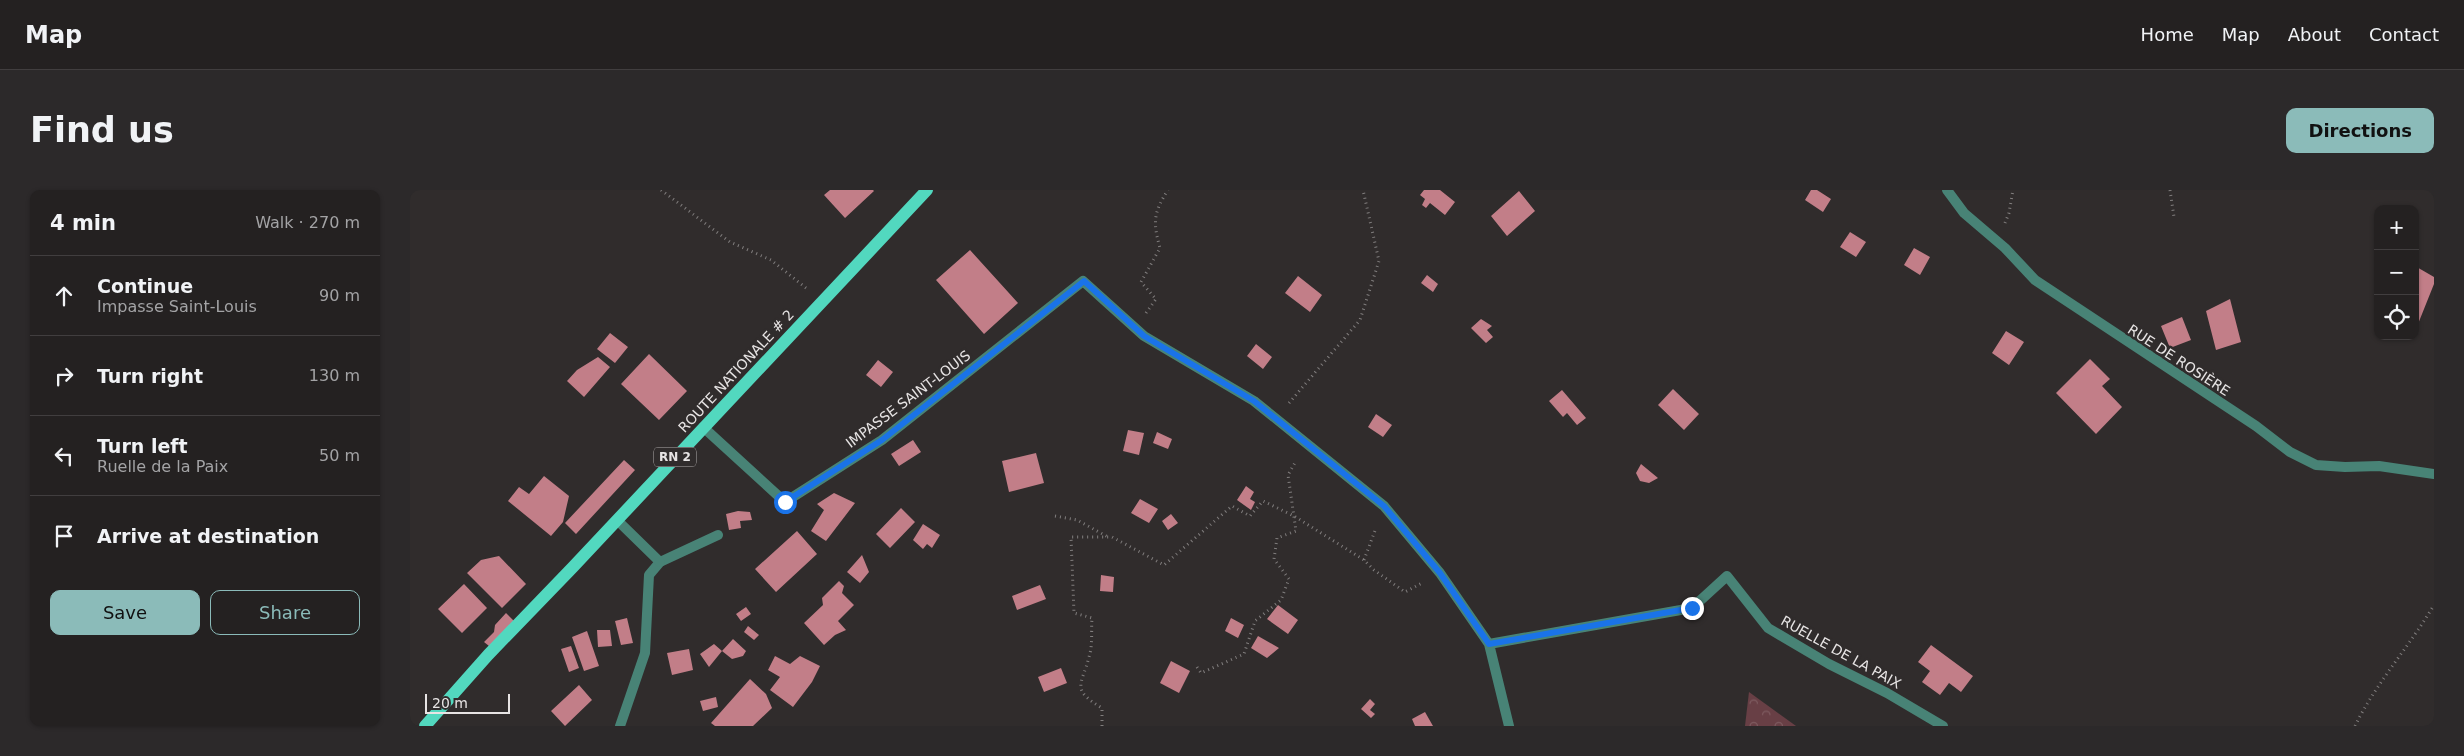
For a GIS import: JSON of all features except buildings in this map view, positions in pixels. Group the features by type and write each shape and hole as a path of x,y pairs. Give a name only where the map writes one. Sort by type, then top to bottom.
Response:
{"main road":[{"name":"ROUTE NATIONALE # 2","path":"425,726 488,655 927,190"}],"street":[{"name":"RUE DE ROSIÈRE","path":"1946,190 1964,213 1997,240 2035,280 2241,416 2290,452 2316,464 2346,467 2379,466 2434,474"},
{"name":"IMPASSE SAINT-LOUIS","path":"703,427 785,502 882,440 1084,281 1135,327"},
{"path":"1135,327 1144,336 1254,401 1384,506 1440,573 1489,644 1509,726"},
{"path":"617,520 660,562"},
{"path":"620,726 646,653 649,575 660,562 718,535"},
{"name":"RUELLE DE LA PAIX","path":"1489,644 1692,608 1727,576 1768,628 1829,664 1887,693 1943,726"}],"path":[{"path":"661,190 730,242 771,260 822,301"},
{"path":"1135,327 1156,299 1141,282 1160,248 1154,225 1160,201 1168,190"},
{"path":"1276,419 1360,320 1379,261 1363,190"},
{"path":"1997,240 2009,213 2012,190"},
{"path":"2170,190 2174,217"},
{"path":"1197,667 1201,673 1244,654 1255,621 1281,600 1289,579 1274,559 1277,538 1296,531 1288,475 1305,442"},
{"path":"1102,726 1102,708 1088,700 1082,691 1080,679 1090,656 1092,618 1074,613 1072,537 1112,537 1164,566 1232,506 1250,516 1263,501 1294,516 1364,560 1374,570 1405,592 1440,573"},
{"path":"1364,560 1384,506"},
{"path":"1055,516 1078,520 1108,537"},
{"path":"2355,726 2368,700 2422,625 2434,605"}],"green space":[{"path":"1749,692 1796,726 1745,726"}],"route":[{"path":"785,502 882,440 1084,281 1144,336 1254,401 1384,506 1440,573 1489,644 1692,608"}]}
